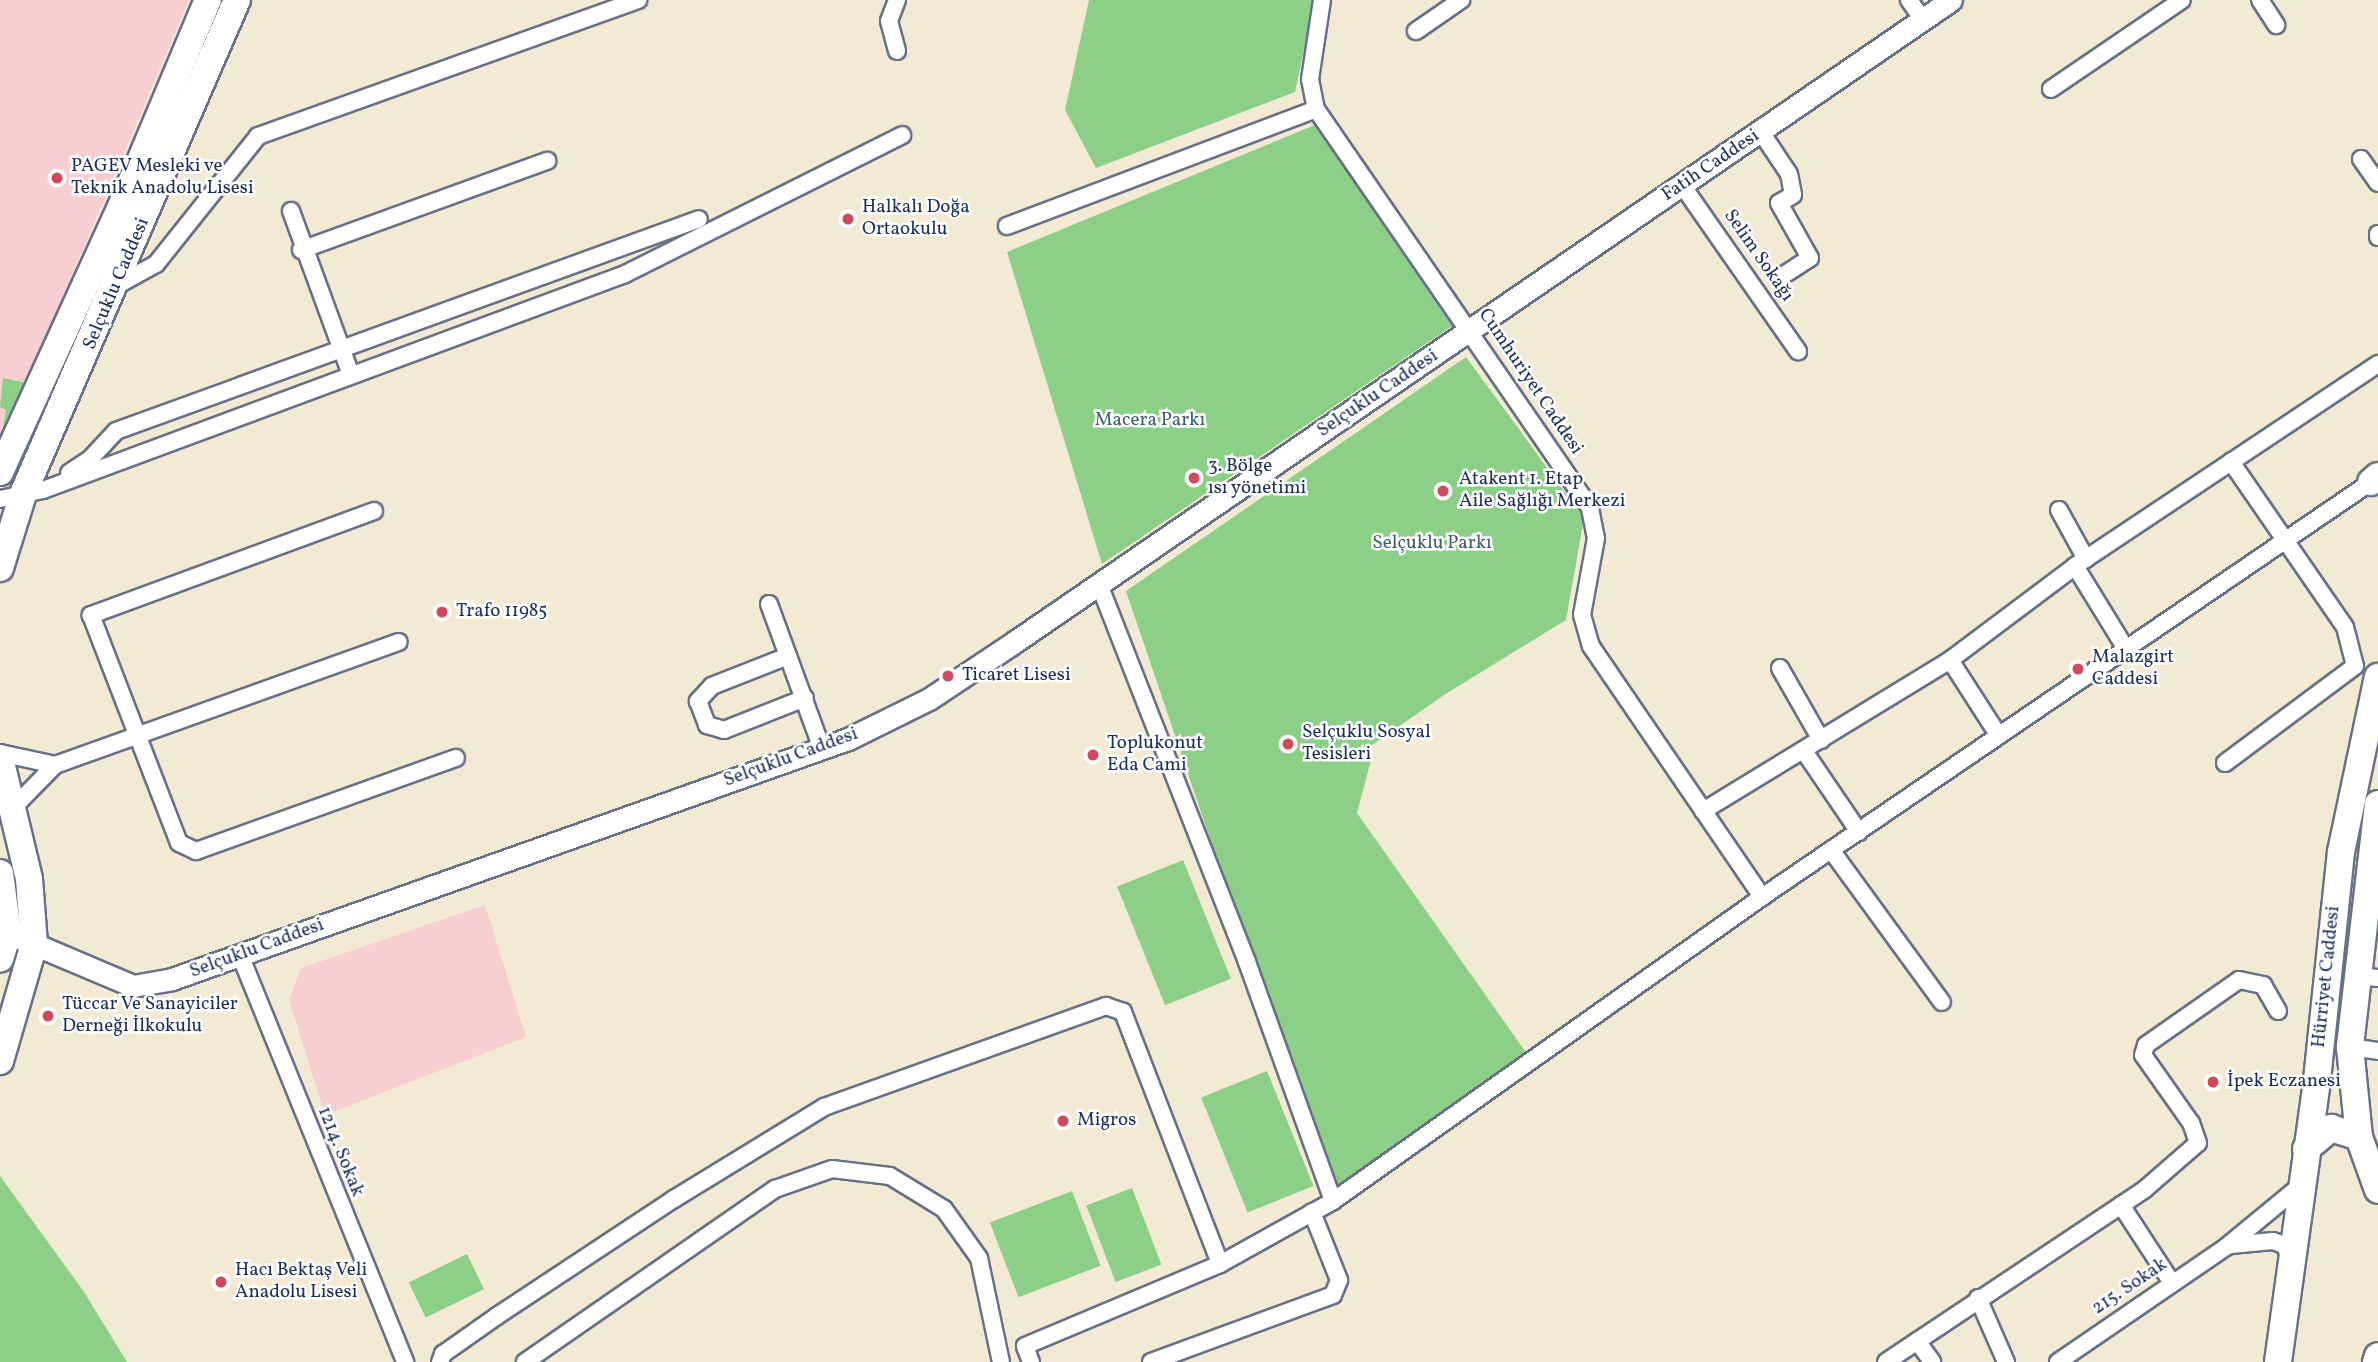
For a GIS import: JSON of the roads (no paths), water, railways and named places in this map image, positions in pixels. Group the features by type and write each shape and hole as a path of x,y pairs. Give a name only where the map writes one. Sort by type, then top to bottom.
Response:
{"main road":[{"name":"Selçuklu Caddesi","path":"0,472 120,209 208,0"},
{"name":"Selçuklu Caddesi","path":"0,568 22,494 116,286 237,0"},
{"name":"Hürriyet Caddesi","path":"2278,1362 2294,1262 2300,1186 2341,852 2378,677"},
{"path":"0,756 29,879 34,944 0,1061"},
{"name":"Hürriyet Caddesi","path":"2378,804 2366,977 2350,1047 2378,1190"},
{"path":"0,873 8,934 0,959"},
{"path":"2306,1149 2331,1128 2368,1139"},
{"path":"2376,1362 2378,1356"}],"street":[{"path":"116,286 156,264 258,136 638,0"},
{"path":"897,0 889,21 897,51"},
{"name":"Cumhuriyet Caddesi","path":"1322,0 1310,79 1316,109 1590,508 1596,538 1582,615 1591,646 1762,897"},
{"path":"1416,31 1461,0"},
{"path":"1909,0 1923,20"},
{"name":"Fatih Caddesi","path":"1470,331 1951,0"},
{"path":"2051,89 2182,0"},
{"path":"2260,0 2276,24"},
{"path":"1007,226 1316,109"},
{"path":"1761,132 1789,174 1793,195 1779,203 1810,258 1779,278"},
{"path":"22,494 625,274 902,135"},
{"path":"2361,159 2378,183"},
{"path":"302,250 547,160"},
{"name":"Selim Sokağı","path":"1682,185 1798,351"},
{"path":"291,211 302,250 351,375"},
{"path":"22,494 90,459 116,430 342,351 699,219"},
{"name":"Selçuklu Caddesi","path":"8,934 133,986 172,979 822,748 929,699 1470,331"},
{"path":"1703,811 1950,660 2080,562 2378,364"},
{"path":"2225,763 2355,666 2345,627 2231,462"},
{"path":"1031,1362 1025,1346 1220,1264 1334,1201 1762,897 2376,480"},
{"path":"2059,510 2080,562 2126,649"},
{"path":"374,511 91,615 178,843 197,851 456,758"},
{"path":"1099,584 1247,962 1334,1201"},
{"path":"769,604 822,748"},
{"path":"13,808 55,765 400,642"},
{"path":"789,656 712,686 698,701 707,725 724,730 805,698"},
{"path":"1950,660 1998,736"},
{"path":"1780,668 1821,740"},
{"path":"1804,751 1859,832"},
{"path":"0,756 55,765"},
{"path":"1831,850 1942,1002"},
{"name":"1214. Sokak","path":"240,955 405,1362"},
{"path":"1886,1362 2121,1205 2198,1143 2192,1123 2143,1055 2146,1045 2239,979 2263,985 2278,1012"},
{"path":"440,1362 443,1354 497,1316 663,1206 824,1107 1106,1006 1123,1012 1220,1264"},
{"path":"2350,1047 2378,1051"},
{"path":"525,1362 775,1189 832,1169 890,1176 944,1209 979,1258 1001,1362"},
{"name":"215. Sokak","path":"2058,1362 2226,1247 2300,1186"},
{"path":"2121,1205 2172,1283"},
{"path":"1151,1362 1333,1295 1339,1280 1312,1212"},
{"path":"2226,1247 2258,1239 2273,1241 2284,1245 2294,1262"},
{"path":"1979,1298 2006,1362"},
{"path":"1917,1341 1932,1362"}],"place":[{"name":"PAGEV Mesleki ve Teknik Anadolu Lisesi","path":"57,178"},
{"name":"Halkalı Doğa Ortaokulu","path":"848,219"},
{"name":"3. Bölge ısı yönetimi","path":"1194,478"},
{"name":"Atakent 1. Etap Aile Sağlığı Merkezi","path":"1443,491"},
{"name":"Trafo 11985","path":"442,612"},
{"name":"Malazgirt Caddesi","path":"2078,669"},
{"name":"Ticaret Lisesi","path":"948,676"},
{"name":"Selçuklu Sosyal Tesisleri","path":"1288,744"},
{"name":"Toplukonut Eda Cami","path":"1093,755"},
{"name":"Tüccar Ve Sanayiciler Derneği İlkokulu","path":"48,1016"},
{"name":"İpek Eczanesi","path":"2213,1082"},
{"name":"Migros","path":"1063,1121"},
{"name":"Hacı Bektaş Veli Anadolu Lisesi","path":"221,1282"}],"park label":[{"name":"Macera Parkı","path":"1150,421"},
{"name":"Selçuklu Parkı","path":"1432,544"}]}
